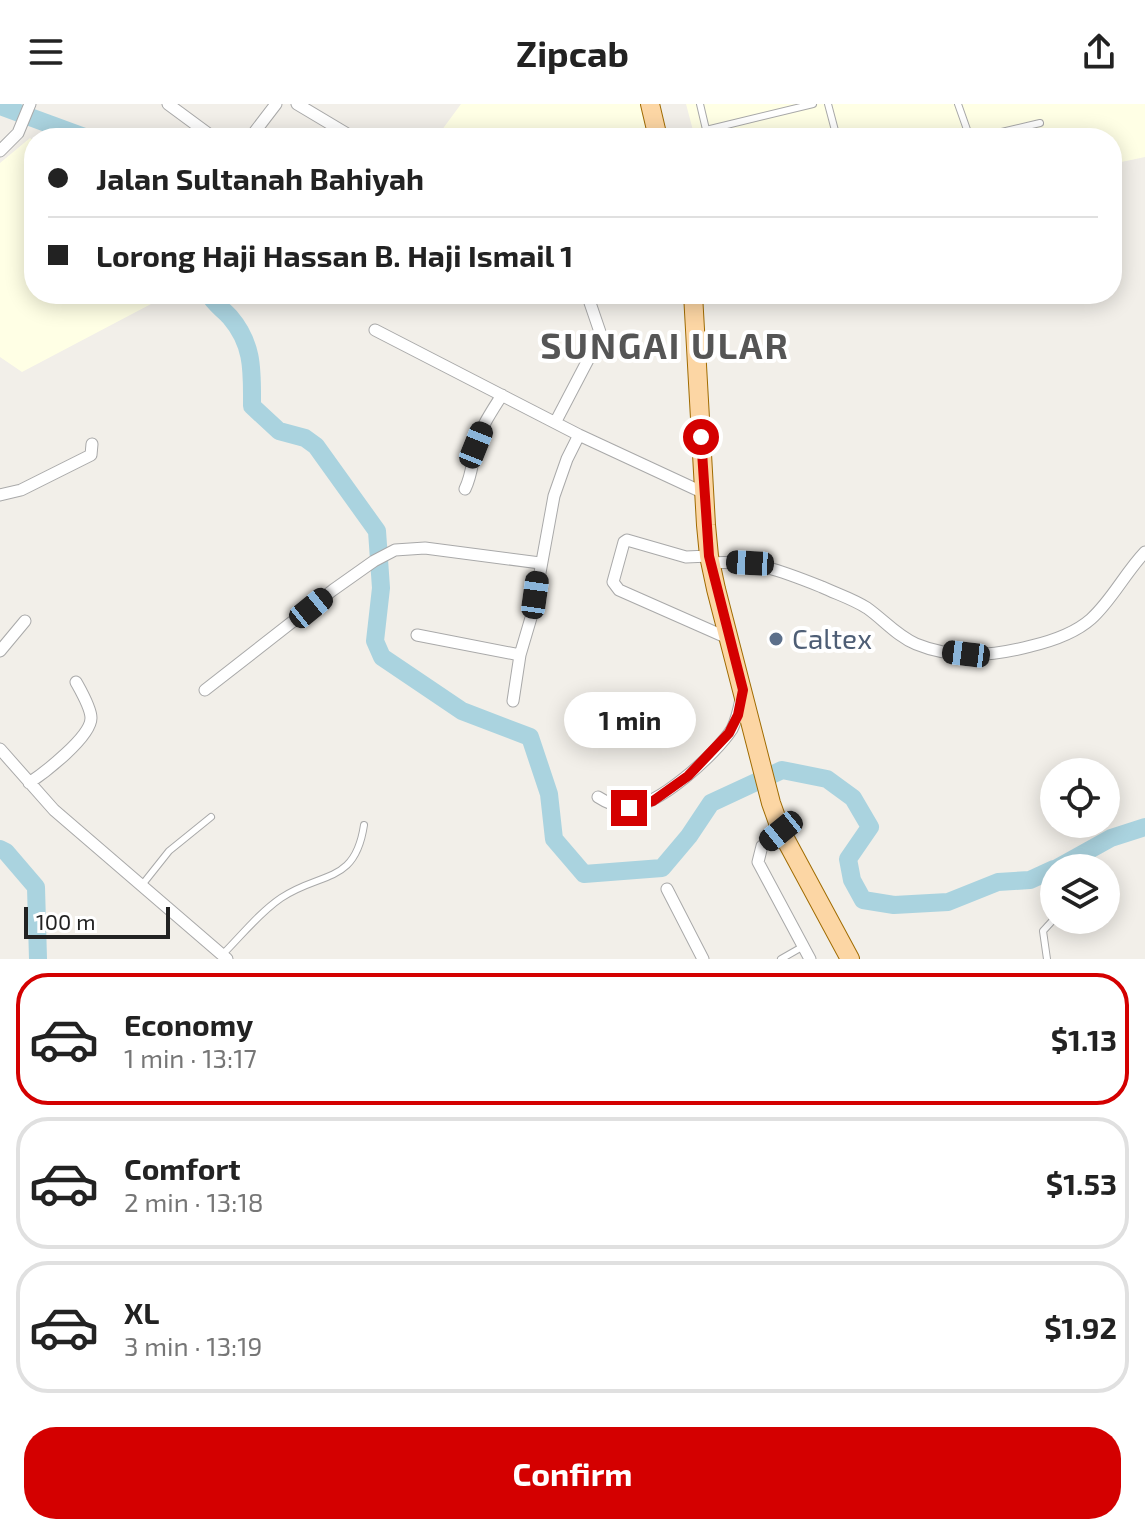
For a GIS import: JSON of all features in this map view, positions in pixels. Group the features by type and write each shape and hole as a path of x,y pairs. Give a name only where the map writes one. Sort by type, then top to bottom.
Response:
{"main road":[{"path":"650,104 656,128"},
{"path":"694,304 710,560 755,750 781,831 850,959"}],"street":[{"path":"258,128 276,104"},
{"path":"297,104 337,128"},
{"path":"0,151 24,125 30,105"},
{"path":"171,105 201,128"},
{"path":"556,421 601,335 590,304"},
{"path":"375,330 579,435 704,493"},
{"path":"465,489 471,476 476,445 502,395"},
{"path":"513,701 554,496 579,435"},
{"path":"0,495 21,490 91,455 92,444"},
{"path":"730,639 619,590 613,582 624,542 627,540 686,557 778,569 866,607 907,640 931,649 966,654 1018,649 1061,638 1080,627 1103,606 1145,552"},
{"path":"205,690 374,561 395,550 425,548 540,563"},
{"path":"0,651 25,621"},
{"path":"417,635 520,655"},
{"path":"29,783 69,751 90,723 91,715 76,682"},
{"path":"598,797 611,805 629,808 653,801 674,787 729,733 738,715 743,690"},
{"path":"0,749 54,810 224,957"},
{"path":"781,831 762,846 758,862 810,959"},
{"path":"667,889 703,959"}],"lane":[{"path":"700,104 706,128"},
{"path":"728,128 813,104"},
{"path":"828,104 834,128"},
{"path":"958,104 966,128"},
{"path":"1019,128 1040,123"},
{"path":"142,885 175,844 211,817"},
{"path":"224,957 281,898 345,867 356,856 364,825"},
{"path":"1043,934 1047,959"},
{"path":"781,959 803,946"}],"shaded area":[{"path":"461,104 640,104 646,128 443,128"},
{"path":"686,104 1145,104 1145,157 1122,162 1122,128 692,128"},
{"path":"24,143 24,304 151,304 22,372 0,357 0,163"}],"waterway":[{"name":"SUNGAI ULAR","path":"0,106 60,128"},
{"name":"SUNGAI ULAR","path":"216,304 238,327 248,348 252,406 279,431 305,438 316,446 377,531 381,588 375,641 382,657 462,711 530,737 549,794 554,839 584,874 662,868 711,803 782,770 827,779 853,798 870,827 848,859 852,880 863,900 894,905 948,902 998,882 1030,880 1040,875"},
{"name":"SUNGAI ULAR","path":"1082,854 1111,838 1145,827"},
{"path":"0,849 36,887 38,959"}],"place":[{"name":"Caltex","path":"776,639"}],"district":[{"name":"SUNGAI ULAR","path":"665,346"}],"route":[{"path":"629,808 653,801 688,776 729,733 738,715 743,690 709,556 701,437"}]}
